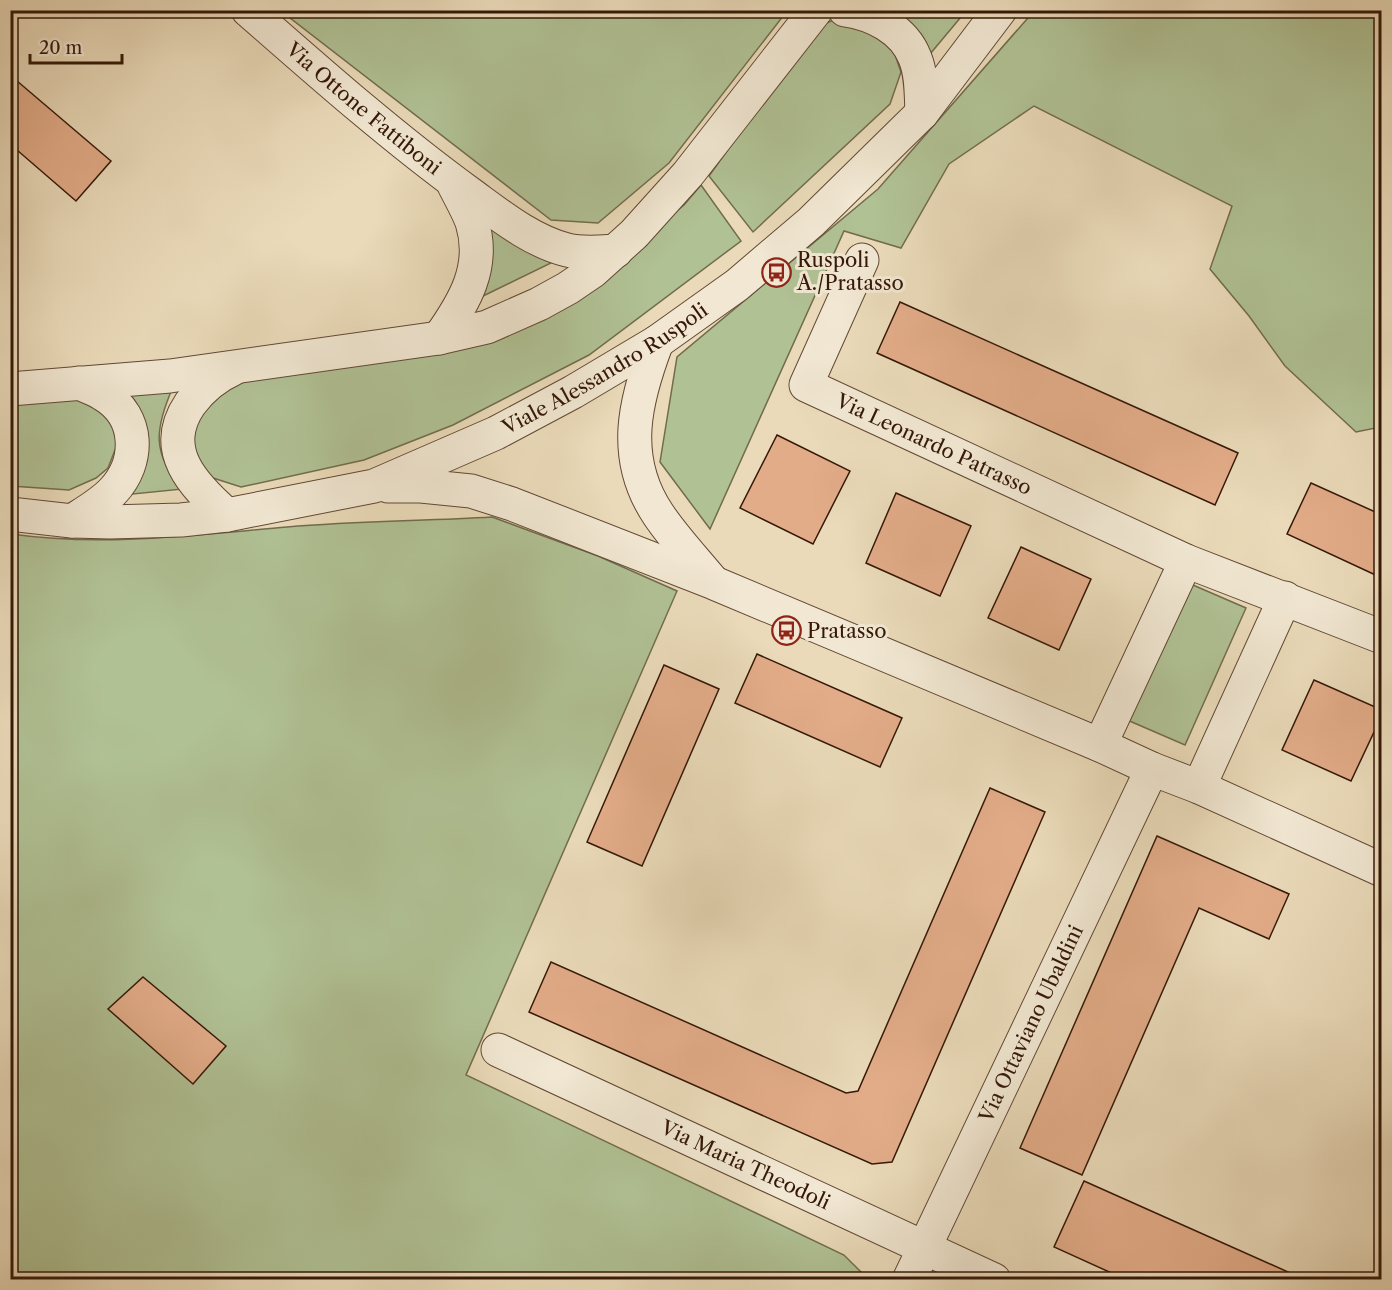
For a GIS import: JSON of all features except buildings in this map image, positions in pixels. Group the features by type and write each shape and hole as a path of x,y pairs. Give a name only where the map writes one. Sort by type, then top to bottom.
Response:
{"street":[{"name":"Via Ottone Fattiboni","path":"248,10 382,128 517,226 557,247 586,253 616,251"},
{"path":"845,10 871,16 884,22 908,47 918,68 922,113"},
{"name":"Viale Alessandro Ruspoli","path":"10,514 72,521 170,520 227,515 374,486 454,452 536,412 657,342 728,292 811,222 922,113 1000,10"},
{"path":"10,389 170,376 439,338 487,327 539,303 576,282 616,251 688,174 818,11"},
{"name":"Via Ottone Fattiboni","path":"439,338 463,303 472,282 475,265 475,239 472,224 452,180"},
{"name":"Via Leonardo Patrasso","path":"862,260 806,385 1186,561 1382,637"},
{"path":"657,342 639,396 634,438 638,469 657,513 714,583"},
{"path":"227,515 194,482 180,456 177,438 184,415 196,396 217,377 240,366"},
{"path":"72,521 112,492 130,466 134,448 129,424 121,411 105,395 79,383"},
{"path":"374,486 421,486 471,491 512,504 714,583 1100,745 1382,870"},
{"path":"1100,745 1186,561"},
{"path":"1199,787 1285,598"},
{"name":"Via Ottaviano Ubaldini","path":"909,1280 1152,769"},
{"name":"Via Maria Theodoli","path":"498,1050 994,1280"}],"green space":[{"path":"281,11 787,11 669,163 598,223 551,220"},
{"path":"901,11 966,11 925,60 913,31"},
{"path":"1034,11 1381,11 1381,427 1356,432 1285,366 1249,316 1210,269 1232,206 1034,106 949,164 901,248 844,231 710,529 660,462 677,357 878,189"},
{"path":"848,16 893,49 901,72 890,104 753,232 709,176 815,28"},
{"path":"701,185 741,241 589,355 453,425 364,460 241,487 210,477 189,451 195,413 226,381 577,292 684,205"},
{"path":"480,218 553,262 481,297"},
{"path":"173,387 162,415 159,440 165,464 183,489 123,495 115,390"},
{"path":"68,395 103,412 114,428 117,445 108,468 96,478 69,490 11,486 11,403"},
{"path":"492,517 598,556 677,591 466,1075 844,1255 862,1273 859,1279 11,1280 11,534 80,540 115,540 338,523"},
{"path":"1186,582 1246,608 1185,745 1125,719"}],"place":[{"name":"Ruspoli A./Pratasso","path":"776,272"},
{"name":"Pratasso","path":"786,631"}]}
